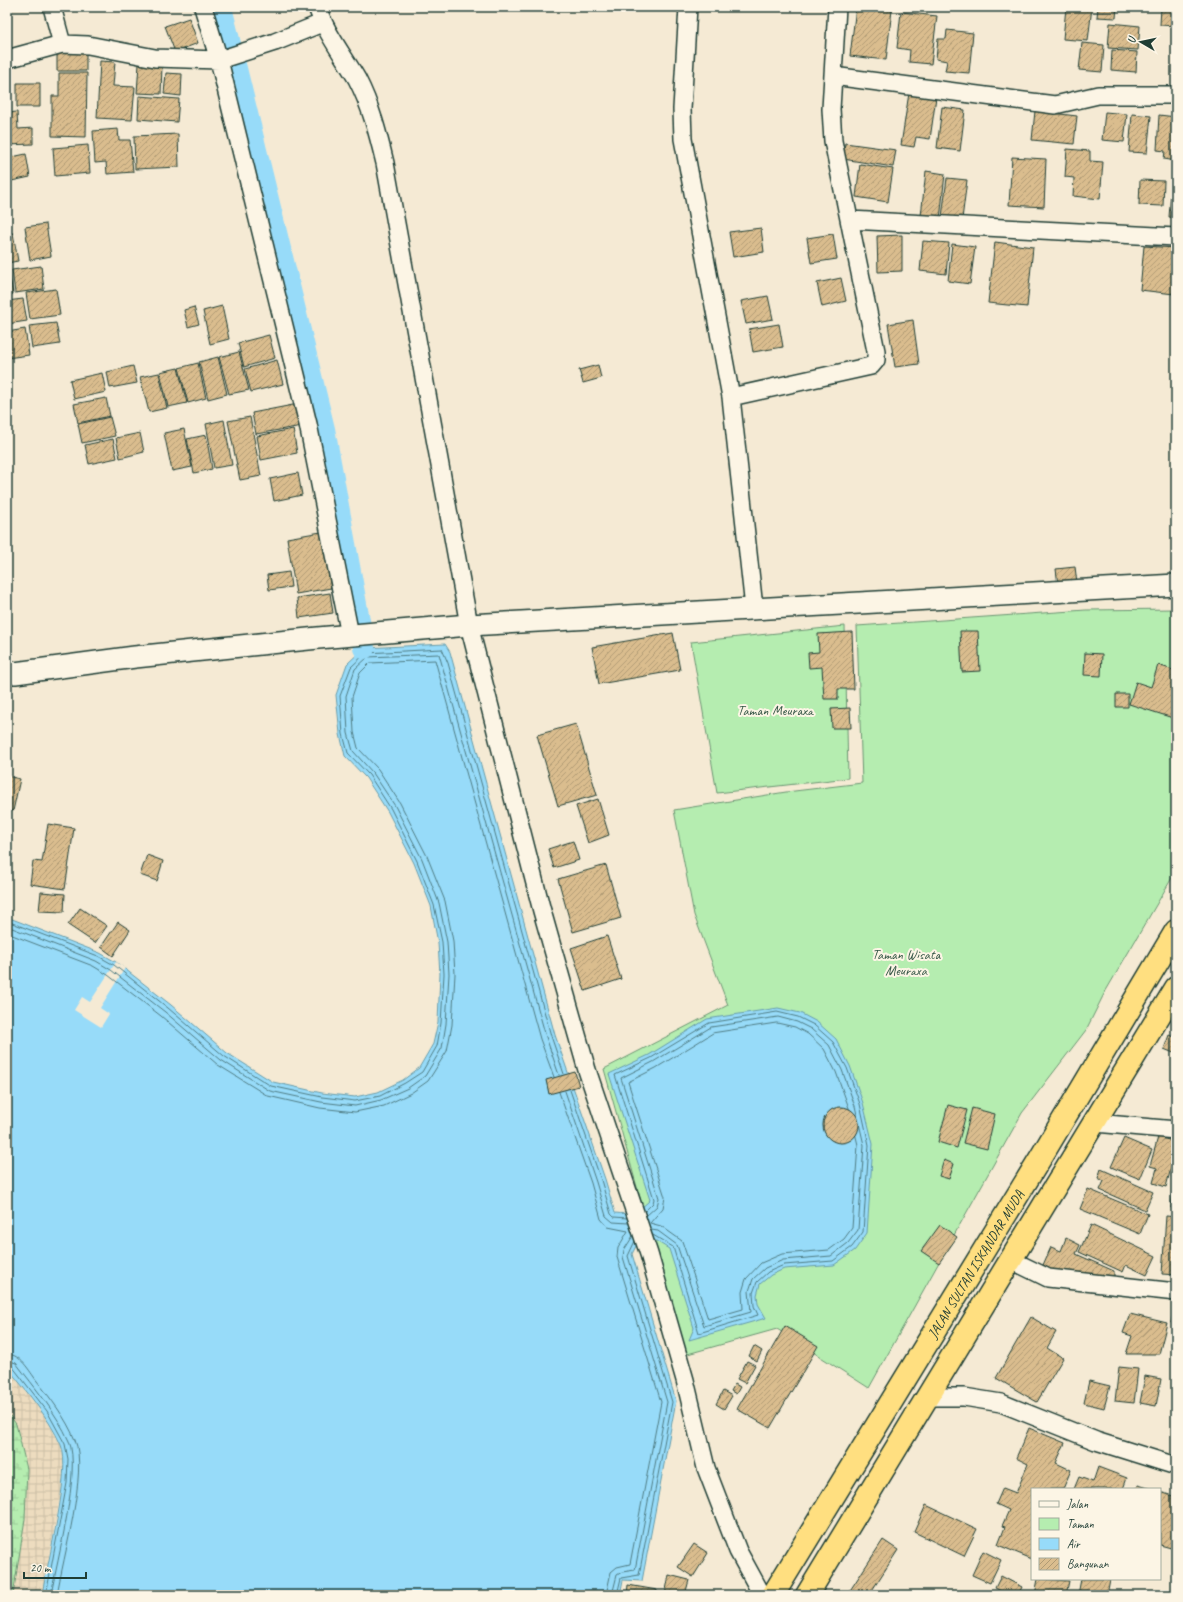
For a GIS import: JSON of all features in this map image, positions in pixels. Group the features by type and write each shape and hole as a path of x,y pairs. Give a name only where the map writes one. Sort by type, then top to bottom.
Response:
{"highway":[{"name":"JALAN SULTAN ISKANDAR MUDA","path":"773,1595 1037,1164 1176,931"},
{"name":"JALAN SULTAN ISKANDAR MUDA","path":"807,1595 1176,988"}],"street":[{"path":"52,7 62,44"},
{"path":"203,7 223,59 355,634"},
{"path":"317,7 322,23 357,80 375,121 386,170 464,626 544,919 587,1070 649,1254 685,1380 706,1468 738,1551 762,1595"},
{"path":"688,7 682,109 683,139 731,397 754,608"},
{"path":"731,397 871,366 876,360 876,351 850,220 832,141 831,109 837,7"},
{"path":"7,59 62,44 88,45 155,58 223,59 275,42 322,23"},
{"path":"833,76 1055,105 1098,96 1176,95"},
{"path":"850,220 1176,237"},
{"path":"10,673 135,657 355,634 754,608 1176,585"},
{"path":"1095,1123 1176,1130"},
{"path":"1011,1260 1048,1278 1176,1292"},
{"path":"927,1397 964,1397 1001,1403 1096,1441 1176,1466"}],"shaded area":[{"path":"7,1367 43,1413 61,1445 64,1459 63,1482 42,1595 13,1595 25,1519 27,1469 16,1424 7,1412"}],"green space":[{"name":"Taman Wisata Meuraxa","path":"1176,609 1176,871 1104,994 1086,1030 1022,1113 869,1388 777,1329 684,1355 604,1069 728,1005 694,915 674,810 786,792 862,783 857,626 1086,610"},
{"name":"Taman Meuraxa","path":"845,626 848,778 717,793 691,642"},
{"path":"7,1412 16,1424 27,1469 25,1519 13,1595 7,1595"}],"water":[{"path":"445,644 450,652 555,1035 605,1179 615,1213 630,1213 642,1207 650,1200 609,1074 649,1055 707,1019 778,1008 800,1013 817,1022 836,1039 850,1066 863,1103 873,1144 867,1233 855,1250 834,1265 784,1269 771,1275 760,1284 757,1295 758,1304 766,1318 689,1340 694,1328 669,1249 653,1239 637,1244 632,1254 676,1401 642,1581 623,1580 620,1595 42,1595 58,1517 64,1457 61,1445 50,1424 7,1367 7,917 100,953 116,962 171,1005 227,1053 273,1082 322,1093 355,1097 378,1092 403,1080 419,1068 433,1044 438,1022 440,974 438,943 431,906 414,863 388,812 366,778 345,756 340,734 336,695 347,664 364,648"}],"pier":[{"path":"116,962 125,968 100,1008 109,1014 101,1027 74,1010 82,997 90,1002"}],"building":[{"path":"856,7 892,10 886,60 850,56"},
{"path":"1066,7 1092,7 1088,41 1063,39"},
{"path":"1098,7 1117,7 1116,18 1097,17"},
{"path":"1161,7 1176,7 1176,26 1160,25"},
{"path":"901,12 937,16 931,64 909,62 910,50 897,48"},
{"path":"189,18 198,43 175,52 165,26"},
{"path":"1110,23 1140,26 1138,50 1108,48"},
{"path":"947,30 973,33 969,73 945,71 947,61 936,59 938,39 946,39"},
{"path":"1082,43 1104,45 1102,72 1079,70"},
{"path":"86,48 86,71 57,71 57,49"},
{"path":"1112,50 1137,52 1136,72 1111,70"},
{"path":"100,61 115,62 113,86 135,87 132,120 97,118"},
{"path":"139,64 162,65 161,94 137,93"},
{"path":"59,73 87,73 86,137 52,136 52,96 59,96"},
{"path":"166,73 182,74 181,96 164,94"},
{"path":"17,83 40,83 40,107 17,107"},
{"path":"909,93 936,97 930,139 916,137 914,147 901,145"},
{"path":"139,96 179,99 177,122 138,119"},
{"path":"942,107 965,110 960,151 937,148"},
{"path":"1035,111 1077,116 1074,144 1032,140"},
{"path":"17,112 18,129 33,128 33,144 7,145 7,113"},
{"path":"1105,112 1127,114 1124,142 1102,140"},
{"path":"1132,114 1151,116 1147,153 1129,152"},
{"path":"1159,115 1176,117 1176,161 1164,159 1165,151 1157,150"},
{"path":"118,129 119,140 130,140 133,172 107,174 106,162 95,163 93,131"},
{"path":"178,134 179,167 135,169 134,136"},
{"path":"845,143 896,150 893,167 843,159"},
{"path":"88,145 90,173 55,176 53,148"},
{"path":"1067,149 1090,151 1090,161 1103,162 1100,199 1073,196 1074,178 1065,177"},
{"path":"26,154 30,177 7,182 7,158"},
{"path":"1012,157 1046,159 1044,207 1009,205"},
{"path":"860,164 893,169 888,202 856,197"},
{"path":"926,171 945,174 940,219 921,216"},
{"path":"947,178 967,180 962,219 942,217"},
{"path":"1140,180 1164,181 1163,206 1139,205"},
{"path":"1171,193 1176,193 1176,218 1169,217"},
{"path":"46,224 51,256 30,260 25,227"},
{"path":"761,228 764,252 733,257 729,232"},
{"path":"13,233 18,261 7,263 7,234"},
{"path":"833,234 837,259 811,263 807,238"},
{"path":"902,235 902,271 878,272 877,236"},
{"path":"923,241 949,243 946,274 920,271"},
{"path":"995,242 1033,247 1027,307 988,303"},
{"path":"952,244 975,247 970,284 948,281"},
{"path":"1144,246 1176,248 1174,294 1140,290"},
{"path":"41,266 44,289 15,293 12,270"},
{"path":"7,271 9,271 13,294 7,295"},
{"path":"841,278 846,301 822,307 817,283"},
{"path":"56,289 60,315 30,319 26,293"},
{"path":"768,296 773,319 746,324 741,301"},
{"path":"23,299 27,321 7,324 7,301"},
{"path":"222,306 229,339 210,344 203,311"},
{"path":"194,307 199,324 188,327 184,310"},
{"path":"913,320 919,364 895,367 888,324"},
{"path":"56,323 60,344 32,348 29,326"},
{"path":"779,324 783,347 753,352 749,329"},
{"path":"25,329 29,355 7,358 7,332"},
{"path":"269,335 275,358 244,367 238,343"},
{"path":"239,352 249,390 229,394 219,357"},
{"path":"218,357 227,394 208,399 199,362"},
{"path":"277,360 283,384 251,392 245,369"},
{"path":"198,363 206,398 188,403 179,368"},
{"path":"598,365 601,378 583,383 579,370"},
{"path":"133,366 137,383 110,388 107,372"},
{"path":"178,368 187,403 168,407 160,372"},
{"path":"102,373 106,392 74,399 70,380"},
{"path":"159,373 167,408 149,412 140,377"},
{"path":"106,398 110,416 78,423 74,404"},
{"path":"298,404 302,426 256,434 252,413"},
{"path":"110,417 115,436 82,443 78,424"},
{"path":"250,417 261,476 240,480 228,421"},
{"path":"224,420 232,465 214,468 206,424"},
{"path":"184,429 192,467 172,471 164,433"},
{"path":"293,429 297,453 261,460 257,436"},
{"path":"140,433 144,452 120,458 116,438"},
{"path":"206,435 212,469 194,473 187,439"},
{"path":"113,439 117,458 89,464 85,445"},
{"path":"298,473 302,495 274,501 270,479"},
{"path":"321,532 331,588 296,594 287,538"},
{"path":"1075,567 1077,583 1058,585 1056,569"},
{"path":"289,572 291,587 269,590 267,575"},
{"path":"330,593 333,613 299,618 297,598"},
{"path":"960,631 978,631 980,671 962,672"},
{"path":"852,632 854,689 838,689 838,699 824,699 822,667 809,668 808,653 819,652 818,634"},
{"path":"673,633 680,670 599,684 592,647"},
{"path":"1085,653 1102,654 1101,676 1084,675"},
{"path":"1158,665 1176,671 1176,719 1129,704 1136,682 1151,687"},
{"path":"1116,694 1128,694 1128,707 1116,707"},
{"path":"850,708 851,728 832,728 831,709"},
{"path":"576,724 597,795 558,806 537,735"},
{"path":"7,776 20,779 13,811 7,810"},
{"path":"598,799 609,835 588,843 576,806"},
{"path":"48,824 74,828 65,889 30,884 33,861 42,862"},
{"path":"573,841 579,860 554,868 548,849"},
{"path":"147,855 163,861 157,881 140,875"},
{"path":"606,865 621,918 573,932 558,879"},
{"path":"41,892 65,894 64,912 39,911"},
{"path":"80,908 107,926 95,943 68,925"},
{"path":"118,922 130,930 113,956 101,947"},
{"path":"607,936 621,979 585,991 571,948"},
{"path":"1169,1035 1176,1038 1176,1054 1164,1049"},
{"path":"575,1072 579,1086 549,1094 546,1080"},
{"path":"948,1105 967,1110 957,1148 938,1142"},
{"path":"845,1107 854,1112 858,1118 858,1132 854,1138 845,1143 837,1143 828,1138 824,1132 823,1121 828,1112 834,1108"},
{"path":"972,1108 995,1114 987,1149 963,1143"},
{"path":"1158,1137 1176,1142 1176,1149 1166,1187 1153,1183 1157,1168 1150,1166"},
{"path":"1124,1138 1152,1150 1140,1179 1111,1167"},
{"path":"1176,1158 1176,1178 1172,1177"},
{"path":"944,1160 954,1164 949,1179 939,1176"},
{"path":"1101,1169 1153,1192 1145,1210 1100,1190 1104,1181 1098,1178"},
{"path":"1174,1181 1176,1181 1176,1208 1171,1208"},
{"path":"1088,1189 1148,1214 1140,1234 1080,1209"},
{"path":"1166,1216 1176,1217 1176,1275 1162,1274"},
{"path":"940,1225 957,1237 939,1263 921,1251"},
{"path":"1091,1225 1156,1256 1147,1275 1126,1265 1123,1272 1079,1252"},
{"path":"1066,1238 1080,1245 1076,1254 1114,1271 1114,1277 1054,1271 1043,1265 1051,1247 1061,1251"},
{"path":"1174,1310 1176,1311 1176,1324 1171,1323"},
{"path":"1130,1314 1167,1323 1159,1354 1126,1354 1132,1336 1123,1333"},
{"path":"1031,1317 1056,1332 1047,1348 1063,1358 1037,1402 996,1378"},
{"path":"785,1326 818,1346 770,1428 737,1409"},
{"path":"754,1346 762,1351 757,1361 749,1356"},
{"path":"747,1361 755,1365 745,1383 737,1379"},
{"path":"1119,1367 1138,1369 1134,1403 1115,1401"},
{"path":"1145,1376 1161,1379 1156,1406 1140,1403"},
{"path":"1089,1381 1110,1386 1104,1408 1084,1403"},
{"path":"735,1384 740,1387 736,1394 731,1391"},
{"path":"723,1391 732,1396 724,1409 716,1404"},
{"path":"1029,1428 1065,1443 1056,1463 1071,1470 1063,1488 1031,1488 1031,1559 998,1545 1005,1527 1002,1526 1009,1510 996,1504 1003,1488 1016,1493 1028,1464 1016,1458"},
{"path":"1098,1467 1127,1478 1123,1488 1074,1488 1079,1477 1093,1482"},
{"path":"1138,1485 1148,1488 1137,1488"},
{"path":"1161,1492 1176,1497 1176,1533 1171,1548 1161,1545"},
{"path":"926,1505 977,1529 964,1556 914,1532"},
{"path":"883,1540 898,1550 869,1595 847,1595"},
{"path":"694,1544 708,1553 693,1577 678,1567"},
{"path":"983,1551 1001,1560 990,1583 972,1575"},
{"path":"669,1575 689,1580 685,1595 665,1595"},
{"path":"1001,1576 1022,1587 1018,1595 1009,1595 995,1588"},
{"path":"1038,1580 1069,1581 1066,1595 1035,1595"},
{"path":"1081,1580 1110,1580 1107,1595 1078,1595"},
{"path":"628,1585 657,1590 656,1595 627,1595"}],"waterway":[{"path":"221,7 324,429 364,648"}]}
